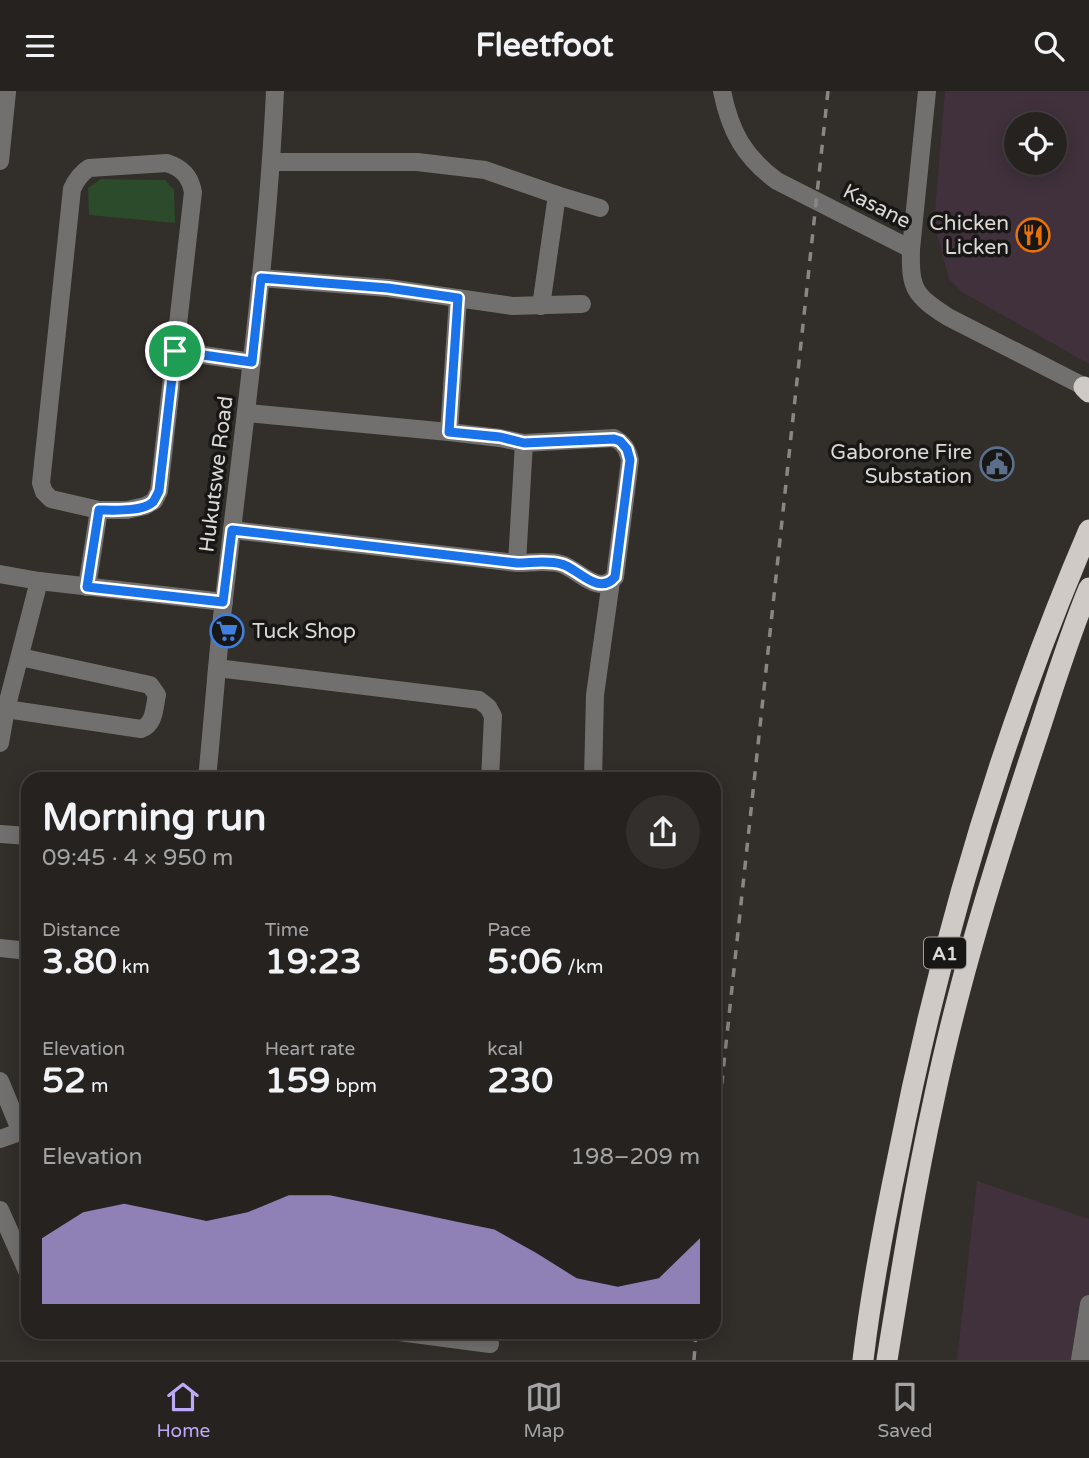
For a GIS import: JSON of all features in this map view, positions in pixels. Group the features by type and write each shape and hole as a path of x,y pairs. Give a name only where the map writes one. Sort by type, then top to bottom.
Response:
{"highway":[{"name":"A1","path":"863,1360 884,1228 913,1081 939,975 985,814 1040,654 1089,530"},
{"name":"A1","path":"887,1360 908,1228 931,1111 964,975 1005,834 1089,588"}],"street":[{"name":"Hukutswe Road","path":"208,772 223,602 261,278 275,91"},
{"name":"Kasane","path":"722,91 726,110 737,136 764,171 777,181 911,249 910,276 919,294 933,307 1088,388"},
{"path":"911,249 927,91"},
{"path":"0,160 7,92"},
{"path":"271,162 438,163 485,170 600,208"},
{"path":"167,163 186,173 193,192 159,491 153,501 145,506 127,510 99,510 51,499 44,492 41,483 72,189 76,180 89,168 167,163"},
{"path":"541,306 557,195"},
{"path":"261,278 388,288 512,306 582,304"},
{"path":"449,432 458,298"},
{"path":"175,351 252,362"},
{"path":"247,413 500,437 524,443 607,438 620,441 627,449 630,460 615,577 611,582 595,695 593,772"},
{"path":"517,563 524,443"},
{"path":"87,587 99,510"},
{"path":"232,530 517,563 564,564 592,582 611,582"},
{"path":"0,574 223,602"},
{"path":"0,743 6,709 39,581"},
{"path":"6,709 141,729 151,723 157,695 150,685 20,657"},
{"path":"217,668 479,700 488,707 493,716 490,772"},
{"path":"0,834 21,836"},
{"path":"0,948 21,950"},
{"path":"0,1081 21,1122"},
{"path":"0,1139 21,1131"},
{"path":"0,1210 21,1257"},
{"path":"1080,1360 1089,1304"},
{"path":"462,1339 489,1344"}],"shaded area":[{"path":"945,91 1089,91 1089,364 962,292 949,279 934,223"},
{"path":"977,1181 1089,1219 1089,1360 957,1360"}],"green space":[{"path":"101,179 165,180 174,190 175,223 89,215 88,188"}],"railway":[{"path":"721,1091 828,91"},
{"path":"694,1360 696,1339"}],"place":[{"name":"Chicken Licken","path":"1033,235"},
{"name":"Gaborone Fire Substation","path":"997,464"},
{"name":"Tuck Shop","path":"227,631"}],"route":[{"path":"261,278 388,288 458,298 449,432 500,437 524,443 607,438 620,441 627,449 630,460 615,577 606,584 585,579 564,564 517,563 232,530 223,602 87,587 99,510 127,510 145,506 153,501 159,491 175,351 252,362 261,278"}]}
